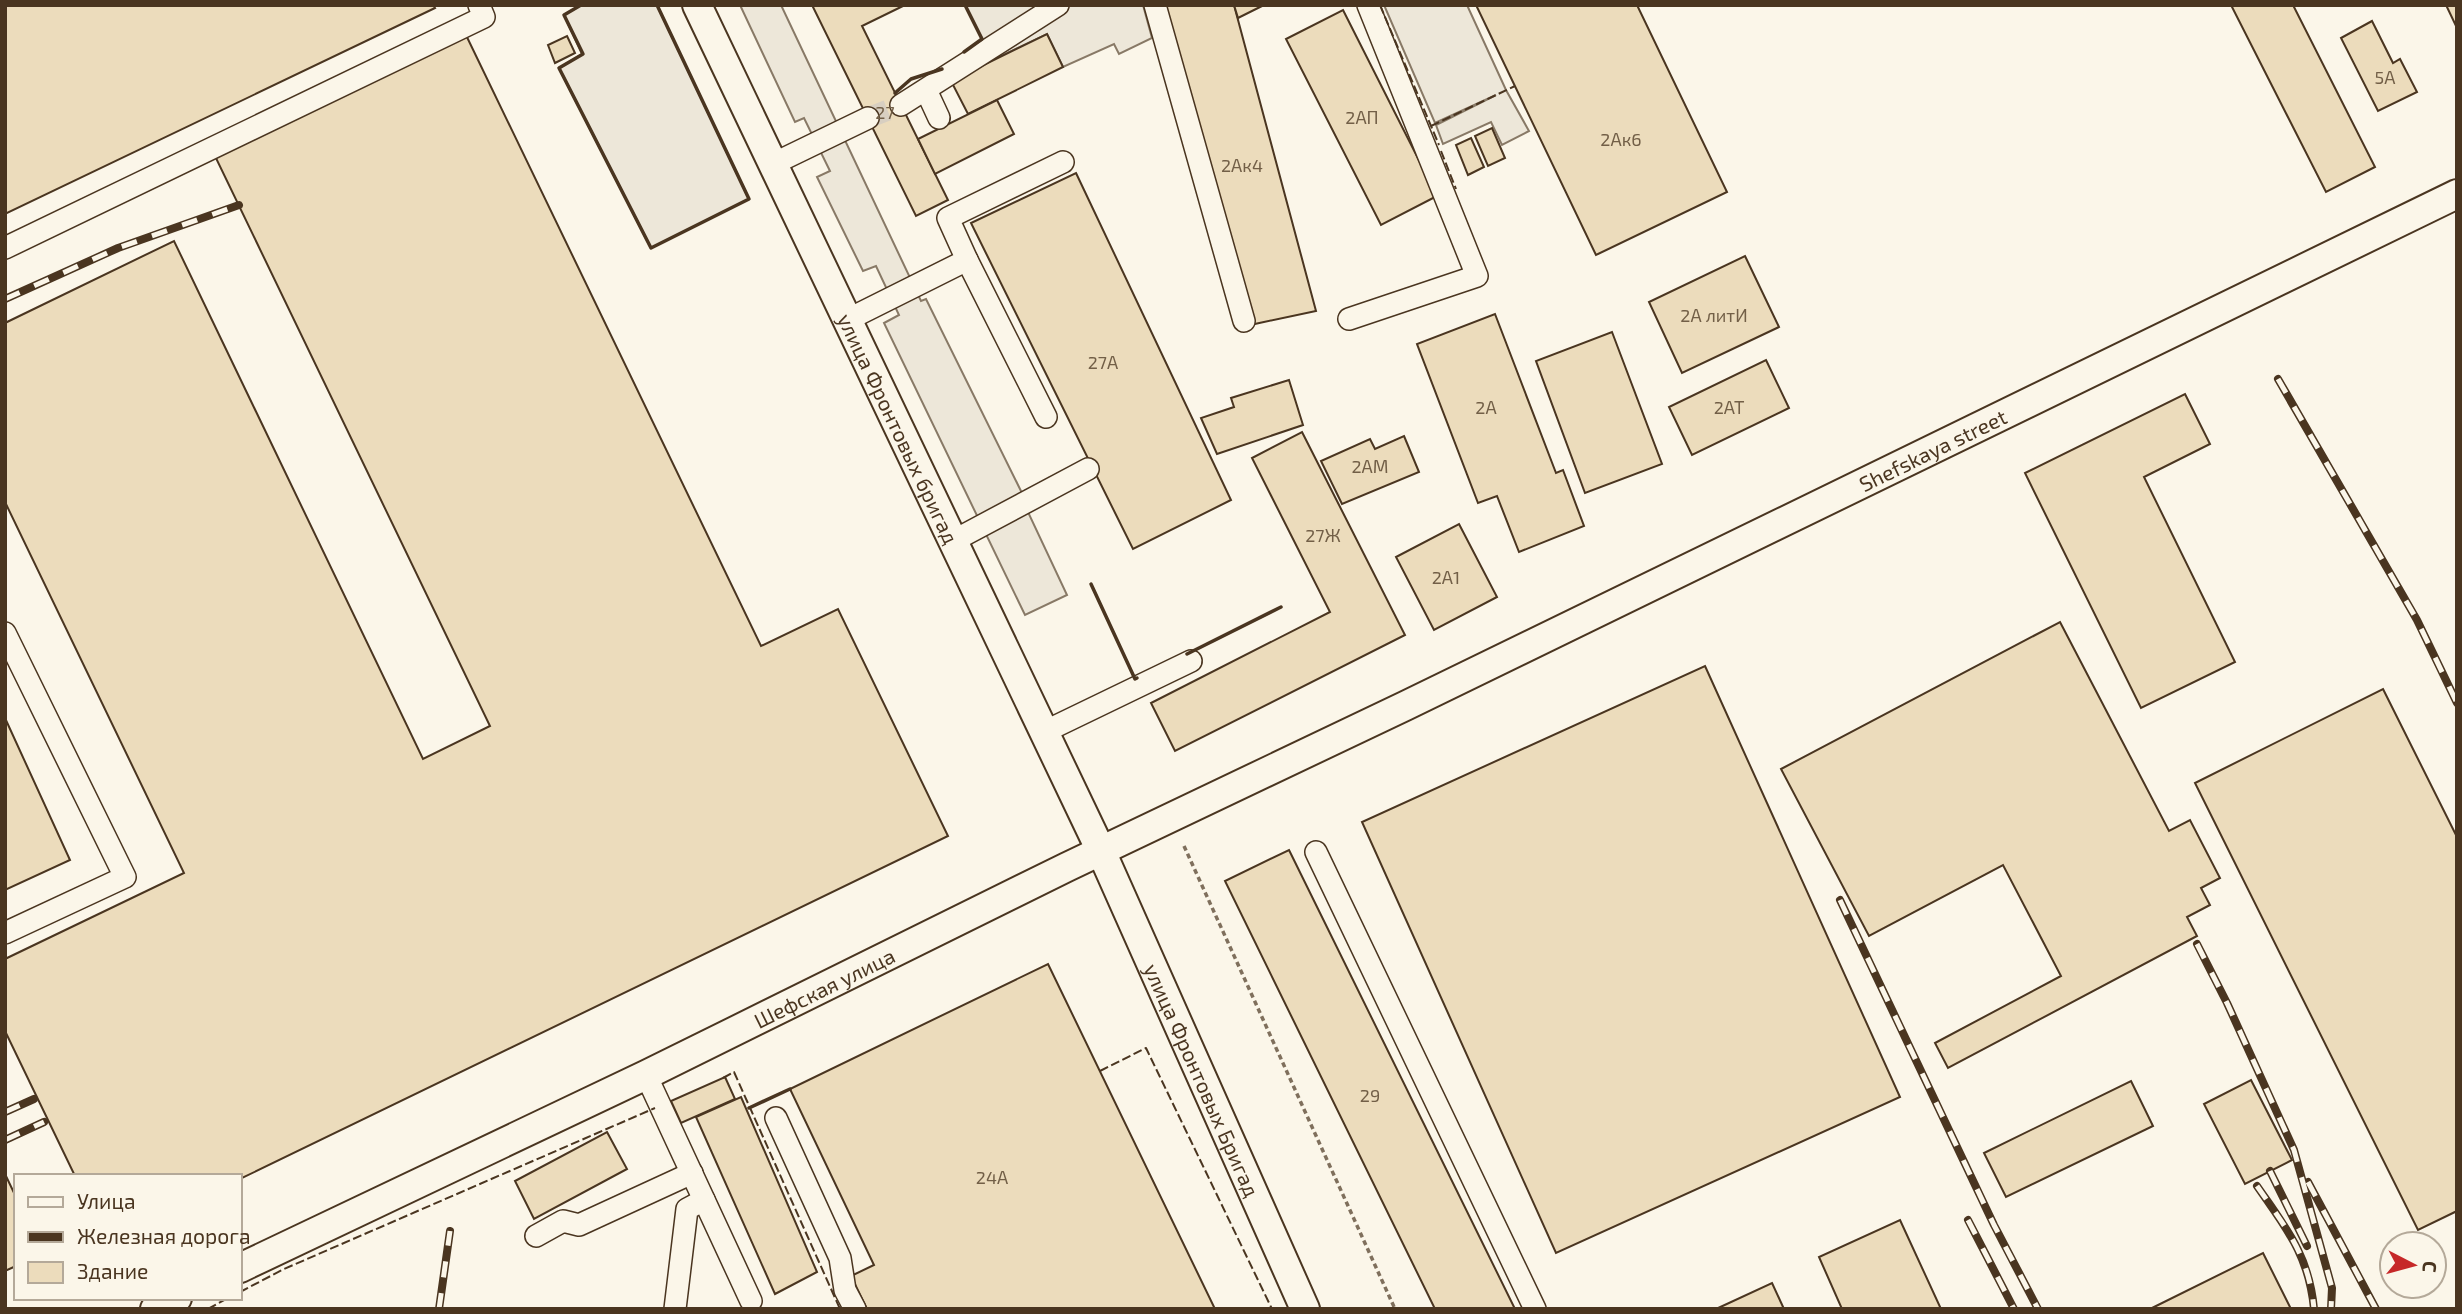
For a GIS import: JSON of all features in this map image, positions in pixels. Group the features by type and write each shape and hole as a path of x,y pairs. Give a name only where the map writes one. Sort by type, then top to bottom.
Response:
{"main road":[{"name":"улица Фронтовых бригад","path":"697,5 1101,851"},
{"name":"Шефская улица","path":"242,1267 646,1075 1101,851 2457,194"},
{"name":"улица Фронтовых Бригад","path":"1101,851 1305,1309"},
{"path":"155,1309 173,1300"}],"lane":[{"path":"5,248 484,17 479,5"},
{"path":"901,105 1058,5"},
{"path":"1155,5 1244,321"},
{"path":"1349,319 1477,276 1368,5"},
{"path":"926,90 939,118"},
{"path":"773,164 868,118"},
{"path":"1046,417 948,218 1063,162"},
{"path":"846,320 967,260"},
{"path":"953,541 1088,469"},
{"path":"5,633 125,877 5,933"},
{"path":"1044,732 1191,661"},
{"path":"1316,852 1535,1309"},
{"path":"646,1075 751,1301"},
{"path":"776,1118 840,1258 845,1290 855,1309"},
{"path":"536,1236 563,1221 579,1225 692,1173"},
{"path":"675,1309 687,1209 704,1200"}],"path":[{"path":"1184,846 1395,1309"}],"shaded area":[{"path":"581,5 657,5 749,199 651,248 559,68 582,54 564,15"},
{"path":"740,5 781,5 921,301 926,299 1022,493 1027,510 1067,595 1025,615 884,323 899,315 876,266 863,271 817,177 830,171 804,118 795,122"},
{"path":"965,5 1143,5 1152,38 1119,54 1114,44 1063,67 1047,34 993,60"},
{"path":"1384,5 1467,5 1506,90 1529,131 1502,145 1491,122 1443,144 1436,125 1496,95 1435,123"}],"building":[{"path":"5,5 433,5 435,8 5,214"},
{"path":"812,5 905,5 862,26 948,200 916,216"},
{"path":"1164,5 1234,5 1316,311 1250,325"},
{"path":"1234,5 1264,5 1238,18"},
{"path":"1476,5 1637,5 1727,192 1596,255"},
{"path":"2231,5 2293,5 2375,167 2326,192"},
{"path":"2446,5 2457,5 2457,28"},
{"path":"1343,10 1437,196 1381,225 1286,39"},
{"path":"2372,21 2393,63 2400,59 2417,92 2378,111 2341,38"},
{"path":"465,33 761,646 838,609 948,836 242,1178 242,1174 74,1174 5,1031 5,959 184,873 5,502 5,323 174,241 423,759 490,726 214,154"},
{"path":"1047,34 1063,67 968,114 951,81"},
{"path":"567,36 575,53 555,63 548,45"},
{"path":"997,100 1014,134 935,174 918,139"},
{"path":"1492,128 1505,158 1488,166 1475,136"},
{"path":"1471,138 1484,167 1468,175 1456,145"},
{"path":"1076,173 1231,500 1133,549 971,223"},
{"path":"1745,256 1779,327 1682,373 1649,302"},
{"path":"1495,314 1556,473 1563,470 1584,526 1519,552 1497,496 1478,503 1417,344"},
{"path":"1612,332 1662,464 1585,493 1536,361"},
{"path":"1766,360 1789,408 1692,455 1669,407"},
{"path":"1289,380 1303,425 1217,454 1201,418 1234,407 1231,398"},
{"path":"2185,394 2210,444 2144,477 2235,662 2141,708 2025,473"},
{"path":"1302,432 1405,635 1175,751 1151,703 1330,612 1252,458"},
{"path":"1404,436 1419,472 1342,504 1321,461 1370,439 1375,449"},
{"path":"1459,524 1497,597 1434,630 1396,557"},
{"path":"2060,622 2169,831 2190,820 2220,878 2201,888 2210,905 2187,917 2197,936 1948,1068 1935,1043 2061,976 2003,865 1869,936 1781,769"},
{"path":"1705,666 1900,1097 1556,1253 1362,822"},
{"path":"2383,689 2457,837 2457,1211 2418,1230 2195,783"},
{"path":"5,718 70,860 5,890"},
{"path":"1289,850 1515,1309 1435,1309 1225,881"},
{"path":"1048,964 1215,1309 867,1309 851,1276 874,1265 790,1089"},
{"path":"725,1077 735,1099 681,1123 671,1101"},
{"path":"2251,1080 2292,1160 2245,1184 2204,1104"},
{"path":"2131,1081 2153,1126 2006,1197 1984,1153"},
{"path":"741,1097 817,1272 775,1294 696,1117"},
{"path":"607,1132 627,1169 534,1219 515,1181"},
{"path":"5,1174 14,1193 14,1267 5,1271"},
{"path":"1900,1220 1941,1309 1842,1309 1819,1257"},
{"path":"2263,1253 2291,1309 2150,1309"},
{"path":"1772,1283 1784,1309 1716,1309"}],"tunnel":[{"path":"868,118 901,105"}],"railway":[{"path":"5,299 118,248 239,205"},
{"path":"2278,379 2417,620 2457,703"},
{"path":"1840,900 1994,1225 2038,1309"},
{"path":"2197,944 2294,1150 2332,1288 2331,1309"},
{"path":"5,1112 34,1099"},
{"path":"5,1140 44,1122"},
{"path":"2270,1171 2307,1246"},
{"path":"2308,1182 2376,1309"},
{"path":"2257,1186 2301,1257 2314,1309"},
{"path":"1968,1220 2014,1309"},
{"path":"439,1309 450,1231"}],"fence":[{"path":"1380,5 1439,145"},
{"path":"1431,126 1515,86"},
{"path":"1441,151 1456,189"},
{"path":"1100,1071 1146,1048 1272,1309"},
{"path":"723,1078 734,1072 840,1309"},
{"path":"242,1291 284,1269 655,1108"},
{"path":"208,1309 224,1300"}],"wall":[{"path":"581,5 564,15 583,54 559,68 651,248 749,199 657,5"},
{"path":"964,52 982,39 965,5"},
{"path":"895,93 911,79 942,69"},
{"path":"1091,584 1135,679 1137,678"},
{"path":"1187,654 1281,607"},
{"path":"749,1108 790,1089"}]}
